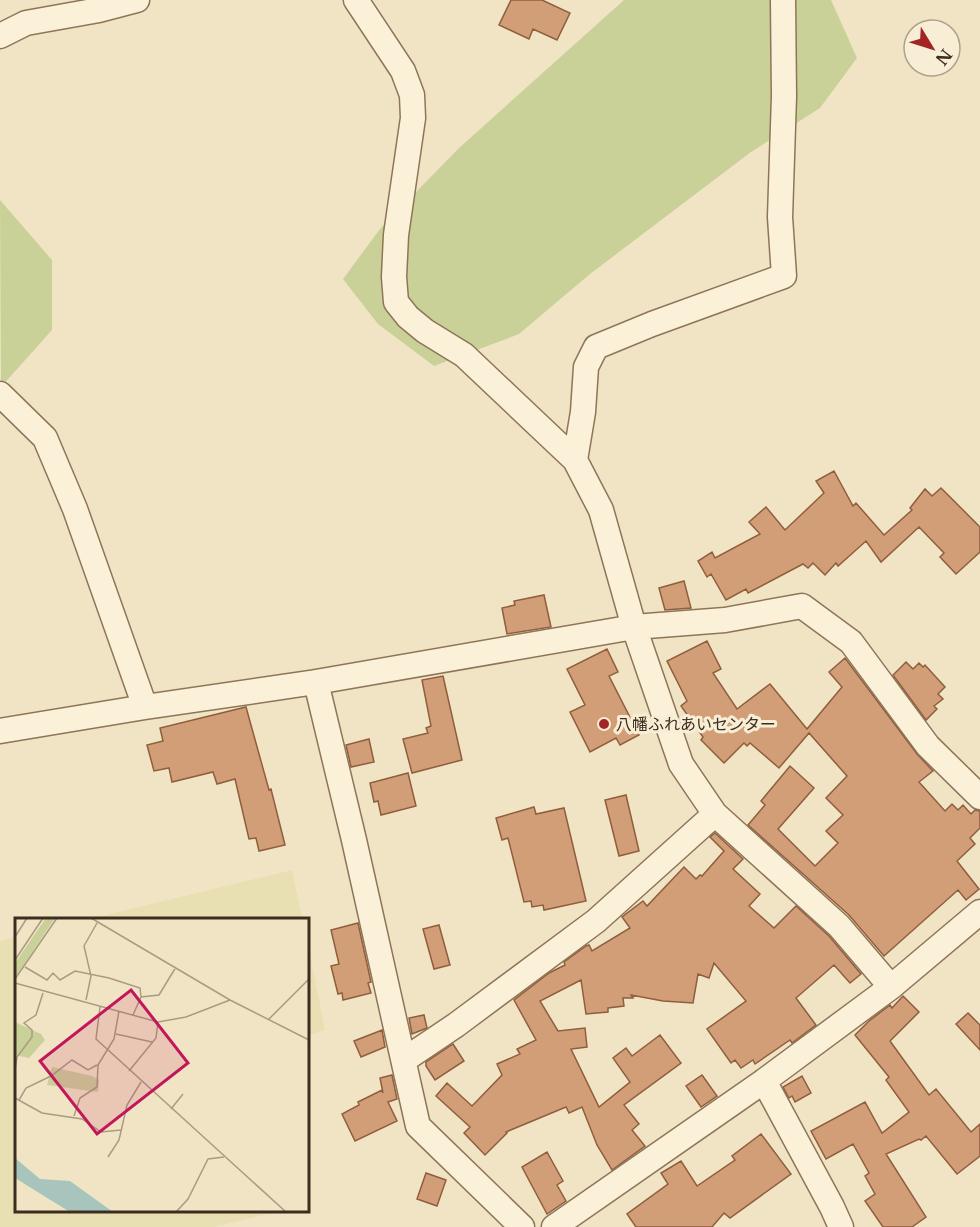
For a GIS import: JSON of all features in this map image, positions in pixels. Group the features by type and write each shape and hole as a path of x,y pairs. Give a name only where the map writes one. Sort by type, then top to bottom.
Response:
{"street":[{"path":"0,36 26,23 89,12 137,0"},
{"path":"356,0 403,71 412,95 413,118 396,235 394,277 396,302 408,317 425,331 464,355 575,460 601,510 634,627 681,764 715,814 839,926 891,987"},
{"path":"575,460 583,412 586,367 596,348 652,324 784,276 780,217 784,96 783,0"},
{"path":"0,394 45,438 75,509 145,707"},
{"path":"0,731 316,682 634,627 725,620 802,606 851,642 928,746 980,797"},
{"path":"316,682 418,1126 522,1227"},
{"path":"404,1060 456,1025 596,921 715,814"},
{"path":"554,1227 764,1081 891,987 980,912"},
{"path":"764,1081 841,1227"}],"shaded area":[{"path":"292,870 302,918 93,918"},
{"path":"15,937 15,1212 275,1212 214,1227 0,1227 0,941"},
{"path":"309,949 325,1030 309,1036"}],"green space":[{"path":"624,0 831,0 857,58 820,108 751,152 590,274 519,334 434,366 378,324 343,279 380,229 458,149"},
{"path":"0,200 52,260 52,330 1,387"}],"building":[{"path":"511,0 542,0 570,13 557,40 533,29 529,39 499,25"},
{"path":"834,471 853,506 856,503 884,535 912,510 910,508 925,489 932,496 941,488 980,527 980,552 956,574 940,557 944,553 919,527 881,562 866,541 838,566 836,563 825,575 813,563 808,568 803,564 748,593 746,589 726,600 711,574 707,577 698,561 712,552 715,558 760,534 749,522 766,507 785,530 824,493 816,481"},
{"path":"684,581 691,608 665,610 659,588"},
{"path":"544,595 551,627 507,634 502,608 515,605 514,601"},
{"path":"707,641 721,669 713,673 737,709 770,684 807,729 842,687 829,672 845,658 917,754 933,771 919,782 945,811 952,804 958,810 963,805 971,814 975,810 980,811 980,828 970,838 975,844 957,861 979,889 966,900 958,890 884,956 849,915 748,825 765,805 761,801 790,766 814,788 778,829 815,866 838,843 826,831 843,815 826,798 847,776 809,733 779,768 750,743 747,746 744,743 724,763 701,740 703,737 681,706 687,701 667,661"},
{"path":"607,649 618,672 609,676 639,735 620,745 616,738 590,752 570,712 585,705 567,669"},
{"path":"906,662 913,669 919,663 923,667 925,665 945,687 938,694 943,699 934,706 937,709 926,720 893,675"},
{"path":"443,676 462,760 412,773 403,739 428,733 426,728 431,726 422,680"},
{"path":"246,707 285,845 259,851 256,838 249,839 235,779 217,784 213,772 172,782 169,768 154,771 147,745 163,741 160,728"},
{"path":"369,739 374,762 351,767 346,745"},
{"path":"408,773 416,806 381,815 378,801 374,802 370,783"},
{"path":"626,795 639,851 619,856 605,800"},
{"path":"534,807 536,814 564,808 586,901 544,910 543,905 532,907 531,901 524,902 508,838 502,840 496,818"},
{"path":"715,833 743,859 733,869 760,894 749,906 774,928 796,906 829,936 861,974 850,983 834,965 796,998 816,1025 792,1043 790,1040 755,1064 753,1060 741,1068 735,1060 731,1063 707,1029 746,1001 714,963 709,978 698,974 693,1003 663,1001 631,995 633,998 623,998 624,1006 608,1008 608,1012 586,1014 581,980 540,1001 558,1031 585,1028 587,1047 571,1049 599,1107 630,1082 613,1058 626,1048 632,1056 660,1035 681,1063 624,1105 639,1124 632,1130 645,1146 612,1170 597,1145 582,1107 569,1113 566,1107 506,1132 485,1155 464,1133 470,1127 436,1096 447,1083 472,1106 502,1075 497,1064 520,1054 517,1049 536,1040 514,1000 549,973 565,965 564,962 586,946 589,945 592,951 630,928 622,917 643,901 647,906 684,867 696,879 702,876 724,851 710,837"},
{"path":"358,923 371,982 368,983 371,993 343,1000 342,993 338,994 331,966 339,964 331,930"},
{"path":"439,925 450,965 434,969 423,929"},
{"path":"903,996 919,1012 890,1041 929,1095 936,1089 971,1132 980,1124 980,1156 957,1174 926,1136 886,1154 926,1217 912,1227 883,1227 865,1201 875,1194 865,1176 869,1173 853,1144 826,1159 811,1131 865,1102 882,1133 909,1112 886,1080 889,1077 855,1035 890,1005 892,1008"},
{"path":"968,1013 980,1025 980,1050 956,1024"},
{"path":"424,1015 427,1028 412,1034 409,1018"},
{"path":"382,1030 385,1047 361,1057 354,1041"},
{"path":"453,1044 464,1061 435,1080 426,1062"},
{"path":"392,1075 397,1099 388,1102 397,1121 355,1141 342,1114 359,1105 358,1102 382,1090 383,1093 380,1078"},
{"path":"702,1075 717,1096 701,1107 686,1086"},
{"path":"802,1076 811,1093 795,1102 792,1096 789,1098 783,1087"},
{"path":"761,1134 791,1174 730,1218 724,1213 712,1227 636,1227 627,1214 668,1184 661,1173 681,1161 697,1186 735,1160 732,1156"},
{"path":"547,1152 563,1181 557,1185 566,1201 547,1214 522,1167"},
{"path":"426,1173 446,1180 437,1206 417,1199"}],"place":[{"name":"八幡ふれあいセンター","path":"604,724"}]}
